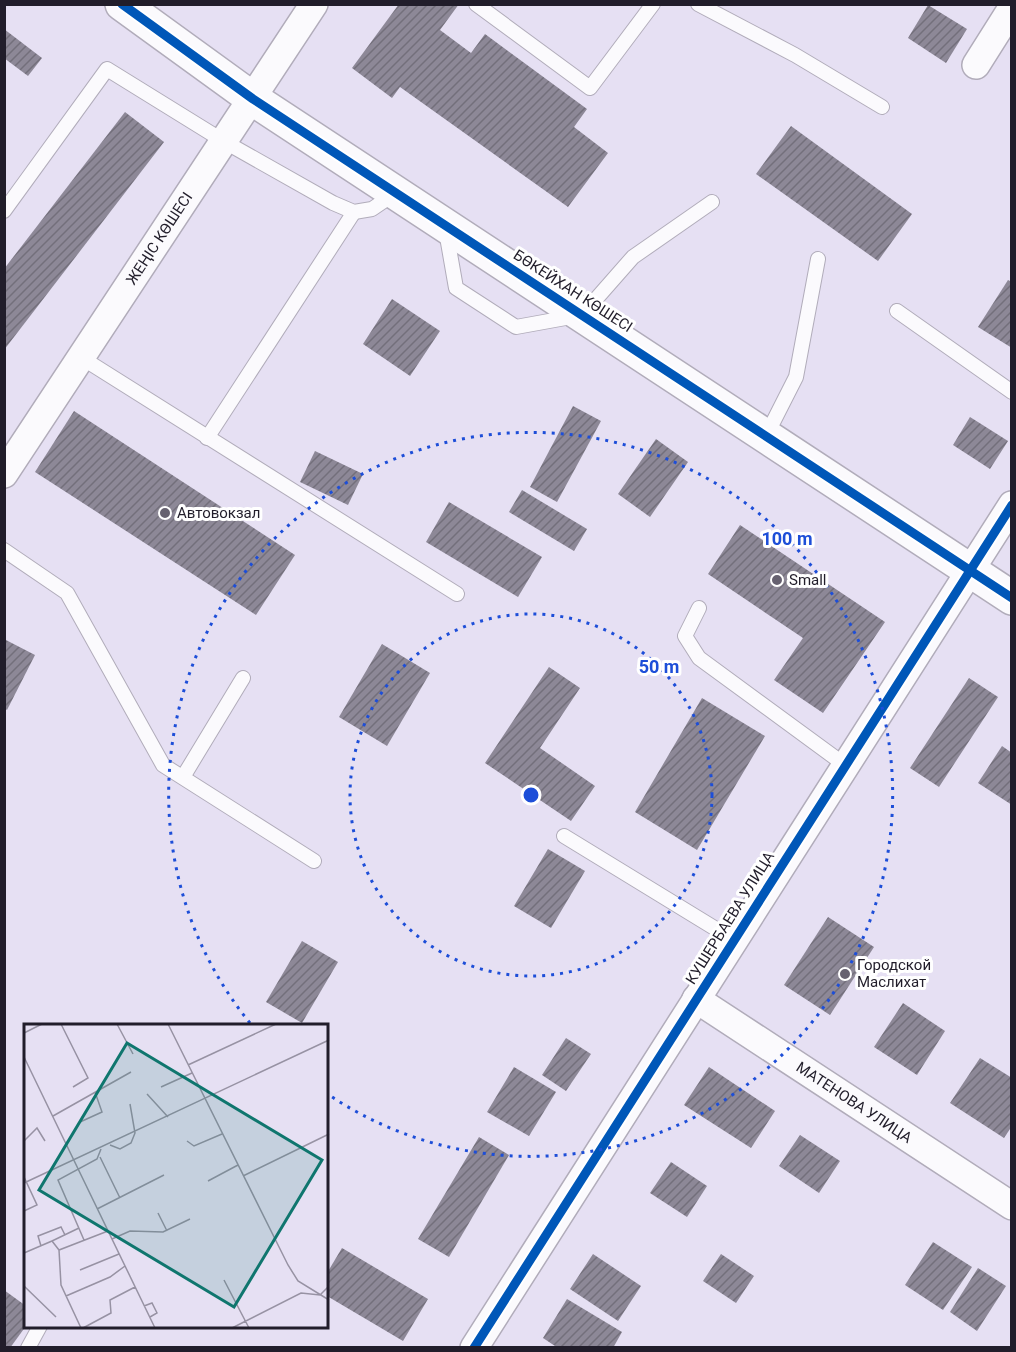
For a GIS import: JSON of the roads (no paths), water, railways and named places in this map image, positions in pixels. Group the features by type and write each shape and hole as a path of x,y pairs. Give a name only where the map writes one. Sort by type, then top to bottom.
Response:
{"street":[{"name":"БӨКЕЙХАН КӨШЕСІ","path":"122,4 253,99 1011,598"},
{"name":"ЖЕҢІС КӨШЕСІ","path":"4,474 314,4"},
{"path":"976,65 1011,8"},
{"name":"КУШЕРБАЕВА УЛИЦА","path":"474,1347 1011,505"},
{"name":"МАТЕНОВА УЛИЦА","path":"696,999 1011,1206"}],"lane":[{"path":"476,4 590,87 653,4"},
{"path":"698,4 795,55 882,107"},
{"path":"4,211 107,69 225,142 333,203 354,212 372,209 396,192"},
{"path":"445,225 456,288 516,327 582,315 633,257 712,202"},
{"path":"207,438 354,212"},
{"path":"766,436 796,377 818,259"},
{"path":"897,311 1011,392"},
{"path":"81,358 456,594"},
{"path":"4,550 67,593 163,765 314,861"},
{"path":"699,608 685,636 699,658 845,765"},
{"path":"183,777 243,678"},
{"path":"564,836 734,939"},
{"path":"28,1347 39,1328"}],"place":[{"name":"Автовокзал","path":"165,513"},
{"name":"Small","path":"777,580"},
{"name":"Городской Маслихат","path":"845,974"}]}
